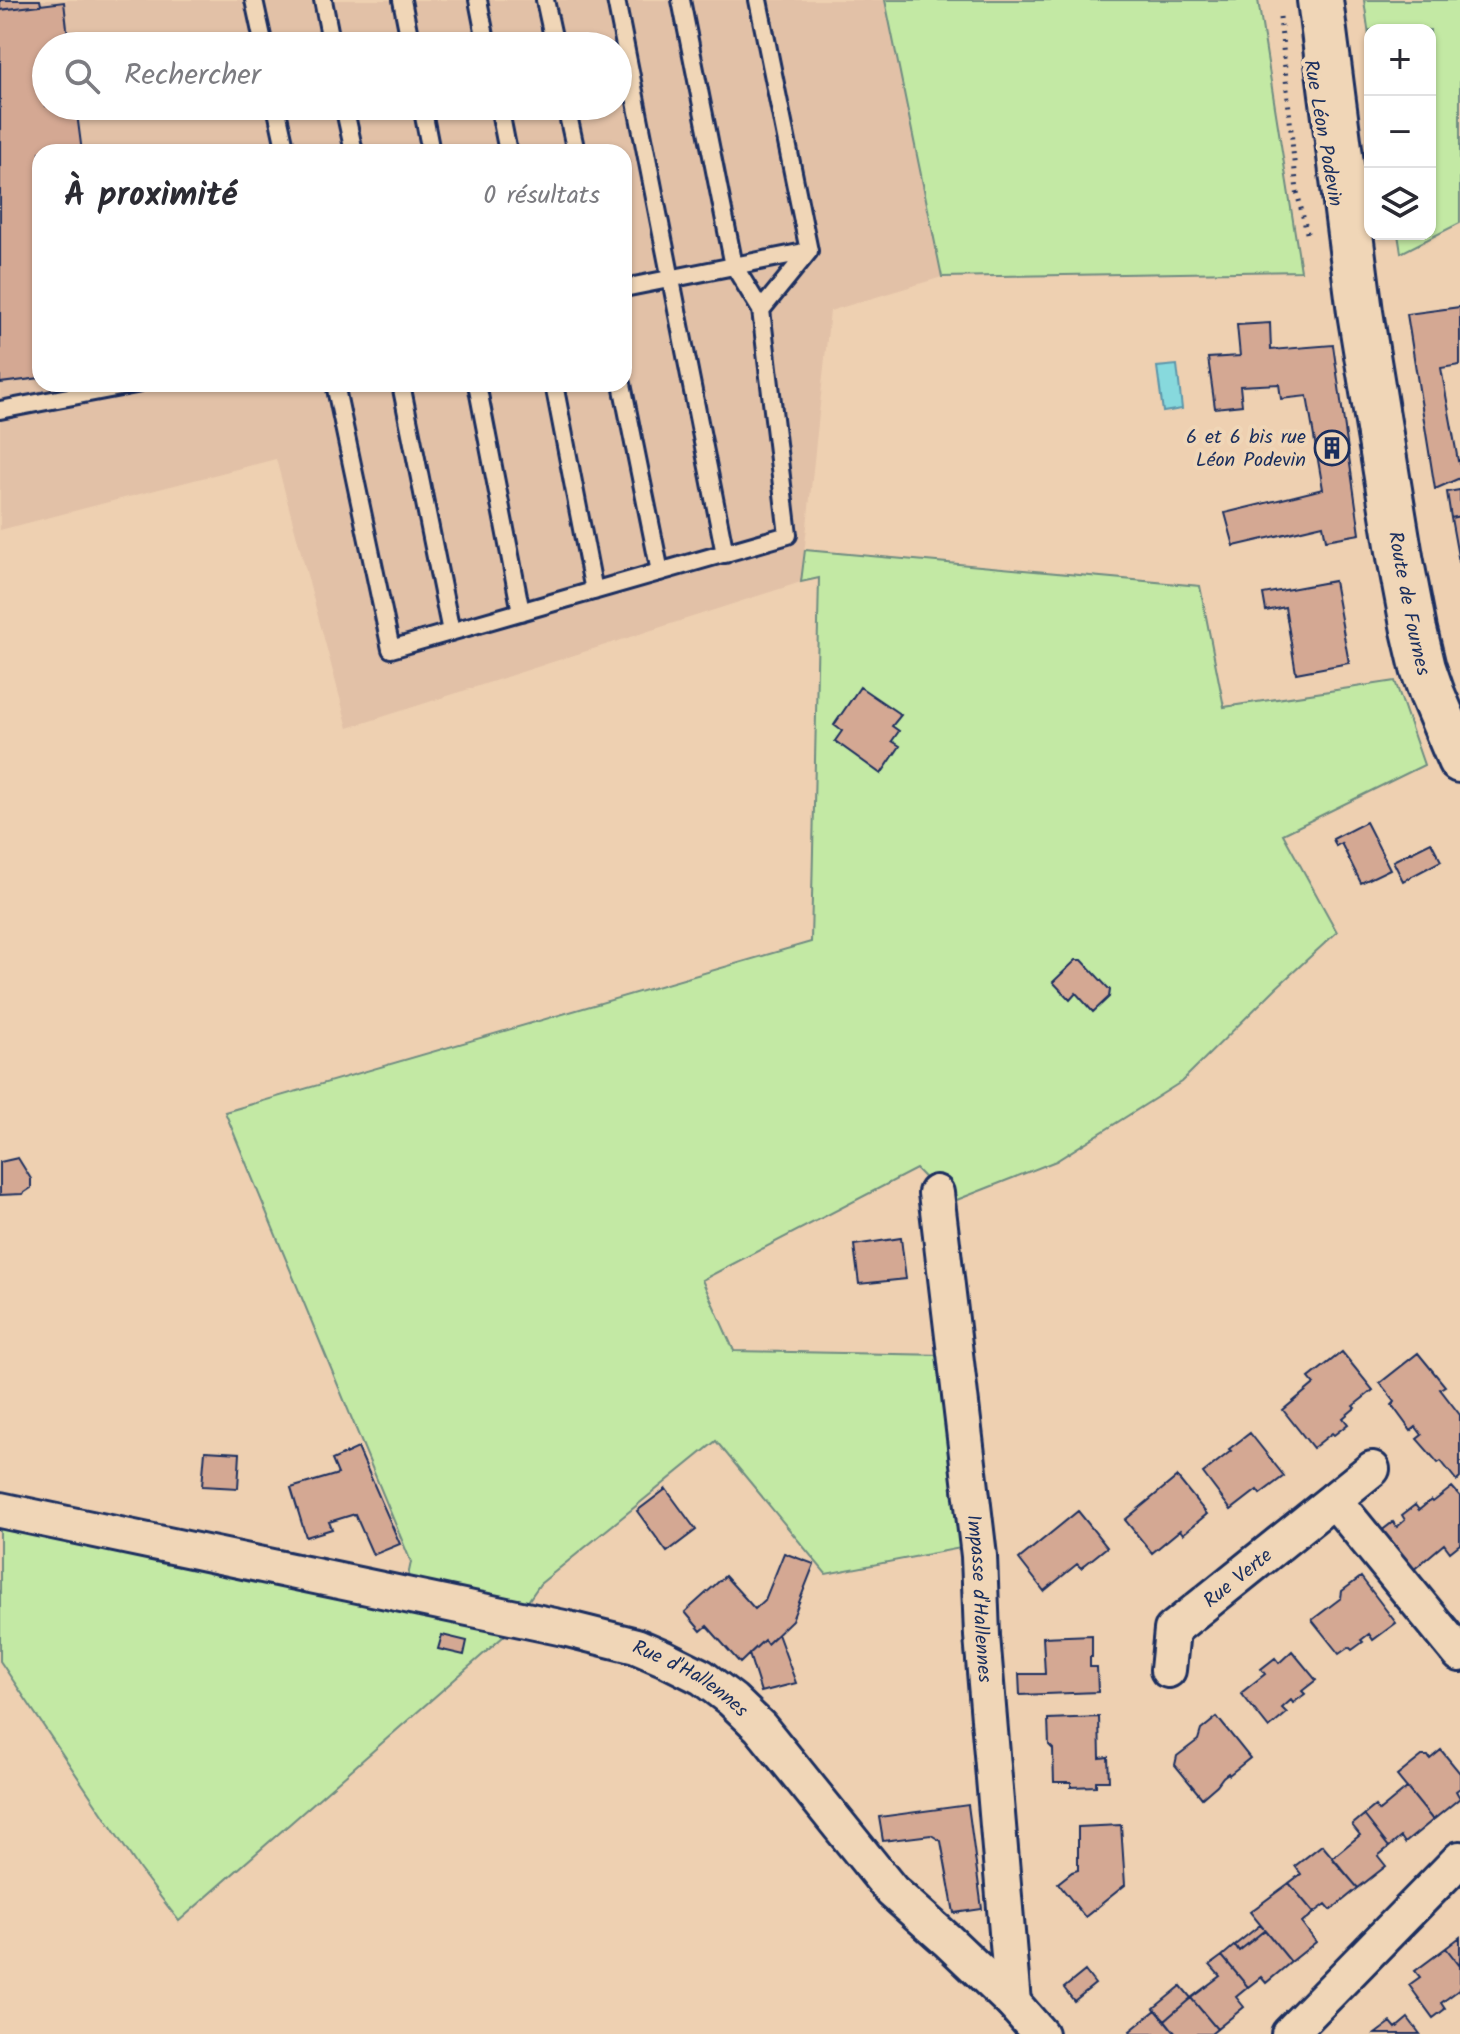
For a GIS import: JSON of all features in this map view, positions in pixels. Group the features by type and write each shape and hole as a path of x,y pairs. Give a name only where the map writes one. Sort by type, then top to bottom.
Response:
{"main road":[{"name":"Rue Léon Podevin","path":"1300,0 1341,234 1360,312"},
{"name":"Rue Léon Podevin","path":"1320,0 1360,312 1389,489"},
{"name":"Route de Fournes","path":"1389,489 1423,668 1460,760"}],"street":[{"name":"Impasse d'Hallennes","path":"936,1193 978,1544 982,1636 1013,2003"},
{"name":"Rue Verte","path":"1168,1670 1172,1630 1372,1469"},
{"path":"1334,1500 1460,1654"},
{"name":"Rue d'Hallennes","path":"0,1510 608,1638 684,1666 718,1688 753,1719 892,1891 1013,2003 1040,2034"},
{"path":"1289,2034 1460,1859"}],"lane":[{"path":"254,0 261,32"},
{"path":"323,0 329,32"},
{"path":"402,0 408,32"},
{"path":"478,0 484,32"},
{"path":"545,0 552,32"},
{"path":"616,0 622,32"},
{"path":"337,392 391,649 788,535 761,310 734,266 681,0"},
{"path":"758,0 809,251"},
{"path":"632,83 725,554"},
{"path":"279,120 284,144"},
{"path":"347,120 352,144"},
{"path":"425,120 429,144"},
{"path":"502,120 506,144"},
{"path":"569,120 574,144"},
{"path":"632,286 809,251"},
{"path":"761,310 809,251"},
{"path":"0,410 94,392"},
{"path":"403,392 451,632"},
{"path":"479,392 521,612"},
{"path":"556,392 594,591"},
{"path":"624,392 660,572"}],"shaded area":[{"path":"40,0 885,0 942,277 830,311 801,582 348,728 276,459 0,530 0,383 32,379 32,392 632,392 632,144 81,144 78,120 632,120 632,32 67,32 64,3 41,5"}],"green space":[{"path":"885,0 1258,0 1301,271 942,277"},
{"path":"1364,0 1460,0 1460,223 1436,235 1436,24 1367,24"},
{"path":"1399,240 1427,240 1401,253"},
{"path":"805,550 1200,586 1224,707 1395,681 1424,765 1283,834 1337,932 1181,1082 1056,1161 949,1203 916,1169 702,1280 734,1351 945,1355 966,1547 826,1574 716,1441 540,1584 504,1636 179,1921 140,1870 0,1661 0,1522 401,1610 411,1562 225,1112 811,942 819,578 801,582"}],"water":[{"path":"1177,365 1182,409 1163,412 1157,367"}],"building":[{"path":"0,0 40,0 41,5 0,10"},
{"path":"64,2 67,32 32,32 32,120 78,120 81,144 32,144 32,379 0,383 0,10"},
{"path":"1460,307 1460,365 1441,368 1460,460 1460,478 1435,489 1407,314"},
{"name":"6 et 6 bis rue Léon Podevin","path":"1270,323 1271,350 1333,345 1360,534 1326,540 1323,525 1234,546 1225,513 1323,489 1307,396 1281,399 1279,384 1240,386 1242,405 1215,408 1208,358 1240,356 1237,325"},
{"path":"1460,490 1460,516 1451,518 1447,492"},
{"path":"1460,516 1460,562 1459,562 1451,518"},
{"path":"1334,581 1349,663 1296,673 1285,607 1266,611 1263,594"},
{"path":"860,687 901,715 892,726 899,731 892,741 900,746 881,774 835,741 842,731 834,725"},
{"path":"1366,822 1390,869 1361,883 1341,843 1336,846 1333,839"},
{"path":"1431,842 1441,861 1403,881 1393,861"},
{"path":"1076,960 1082,960 1110,990 1109,997 1093,1012 1076,993 1070,1000 1053,982"},
{"path":"18,1158 31,1179 31,1188 22,1194 0,1195 0,1162"},
{"path":"901,1238 906,1279 859,1284 854,1245"},
{"path":"1342,1352 1373,1390 1343,1418 1348,1424 1313,1448 1283,1410 1314,1384 1309,1378"},
{"path":"1418,1353 1445,1386 1440,1389 1460,1415 1460,1478 1457,1481 1417,1439 1422,1435 1416,1427 1411,1431 1380,1383"},
{"path":"1250,1433 1284,1476 1260,1494 1257,1490 1231,1510 1203,1473"},
{"path":"358,1448 400,1544 373,1555 355,1514 329,1522 332,1529 306,1537 291,1488 338,1474 332,1460"},
{"path":"205,1451 240,1453 238,1488 202,1486"},
{"path":"1177,1477 1207,1514 1183,1534 1180,1530 1152,1553 1125,1520"},
{"path":"1452,1487 1460,1496 1460,1544 1450,1552 1444,1544 1412,1571 1380,1532 1393,1522 1397,1527 1405,1520 1402,1515 1415,1505 1419,1510"},
{"path":"666,1489 696,1530 667,1552 637,1511"},
{"path":"1078,1511 1107,1547 1081,1568 1077,1564 1044,1591 1019,1559"},
{"path":"784,1553 814,1564 792,1620 767,1644 764,1640 740,1663 707,1626 701,1631 685,1612 725,1576 755,1609 765,1600"},
{"path":"1361,1577 1396,1623 1373,1640 1369,1634 1352,1650 1349,1647 1339,1654 1312,1620 1341,1598 1342,1591"},
{"path":"778,1634 796,1683 761,1692 749,1654 764,1640 767,1644"},
{"path":"442,1635 467,1641 464,1655 438,1649"},
{"path":"1092,1635 1090,1667 1097,1667 1098,1692 1020,1695 1019,1674 1045,1674 1043,1637"},
{"path":"1292,1651 1316,1680 1302,1691 1305,1694 1282,1708 1287,1713 1269,1728 1241,1693 1265,1674 1261,1669 1275,1658 1279,1663"},
{"path":"1099,1717 1100,1758 1108,1757 1109,1781 1096,1781 1096,1786 1071,1787 1071,1782 1054,1782 1048,1719"},
{"path":"1217,1717 1250,1758 1223,1777 1202,1798 1175,1765 1177,1756 1198,1740 1201,1730"},
{"path":"1441,1750 1460,1773 1460,1788 1456,1791 1460,1798 1433,1820 1397,1776 1422,1756 1430,1759"},
{"path":"1407,1788 1433,1820 1405,1843 1401,1837 1389,1847 1364,1815 1375,1806 1379,1811"},
{"path":"968,1805 982,1909 954,1913 941,1841 931,1835 883,1841 879,1817"},
{"path":"1364,1815 1389,1847 1378,1856 1386,1866 1358,1888 1332,1858 1360,1835 1352,1825"},
{"path":"1121,1825 1125,1885 1085,1917 1058,1883 1078,1870 1078,1827"},
{"path":"1322,1845 1358,1888 1331,1910 1326,1904 1314,1913 1289,1883 1301,1874 1295,1866"},
{"path":"1289,1883 1314,1913 1302,1923 1316,1942 1291,1962 1250,1912"},
{"path":"1260,1925 1265,1930 1239,1951 1235,1945"},
{"path":"1265,1930 1291,1962 1266,1983 1261,1977 1248,1987 1222,1956 1235,1945 1239,1951"},
{"path":"1460,1937 1460,1966 1446,1948"},
{"path":"1446,1948 1460,1966 1460,1989 1441,2003 1445,2009 1433,2018 1409,1985 1420,1977 1415,1971"},
{"path":"1222,1956 1248,1987 1236,1997 1244,2007 1217,2029 1191,1998 1220,1976 1210,1965"},
{"path":"1085,1971 1095,1984 1074,2001 1064,1988"},
{"path":"1181,1986 1191,1998 1165,2020 1154,2008"},
{"path":"1191,1998 1217,2029 1211,2034 1176,2034 1165,2020"},
{"path":"1156,2010 1176,2034 1132,2034 1130,2031"},
{"path":"1408,2018 1420,2034 1375,2034 1391,2022 1396,2028"}],"place":[{"name":"6 et 6 bis rue Léon Podevin","path":"1332,448"}]}
